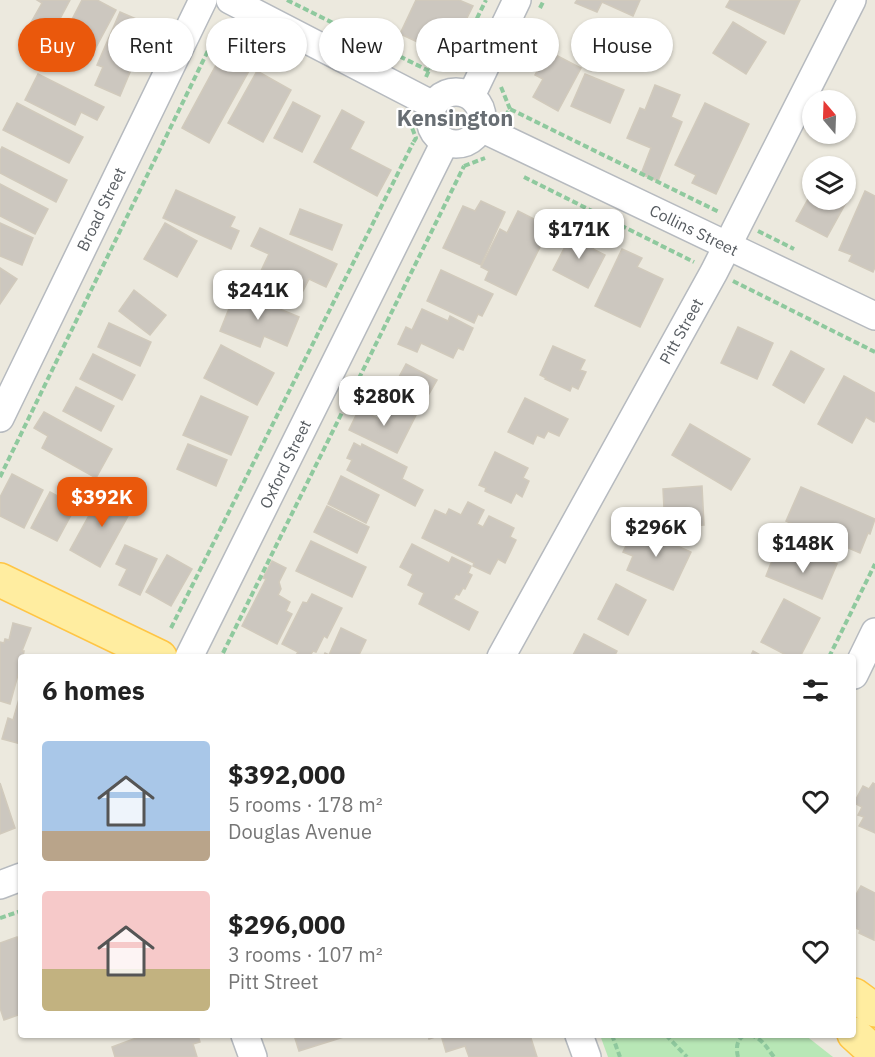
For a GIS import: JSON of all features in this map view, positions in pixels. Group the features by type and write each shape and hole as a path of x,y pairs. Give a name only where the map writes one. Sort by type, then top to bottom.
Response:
{"main road":[{"path":"0,580 165,642"},
{"path":"856,996 875,1010"},
{"path":"856,1036 875,1053"}],"street":[{"name":"Broad Street","path":"0,418 203,0"},
{"path":"471,96 517,0"},
{"name":"Pitt Street","path":"503,654 728,246 852,0"},
{"path":"231,1 433,105"},
{"path":"457,92 471,96 479,105 483,116 481,128 472,139 459,144 446,142 434,133 429,119 433,105 443,95 457,92"},
{"name":"Collins Street","path":"481,128 875,316"},
{"name":"Oxford Street","path":"190,654 446,142"},
{"path":"856,671 875,632"},
{"path":"0,885 18,878"},
{"path":"246,1038 253,1057"},
{"path":"580,1038 587,1057"}],"path":[{"path":"287,0 416,64"},
{"path":"477,18 486,0"},
{"path":"0,477 231,1"},
{"path":"165,642 413,143"},
{"path":"223,653 464,166"},
{"path":"830,654 875,564"},
{"path":"0,918 18,912"},
{"path":"613,1038 620,1057"},
{"path":"669,1038 687,1057"},
{"path":"738,1057 737,1044 741,1038"},
{"path":"759,1038 774,1057"}],"green space":[{"path":"601,1038 809,1038 833,1057 608,1057"}],"building":[{"path":"37,0 70,0 60,18 34,18 42,3"},
{"path":"82,0 97,0 116,10 112,18 108,18 108,25 96,47 96,18 73,18"},
{"path":"416,0 459,0 473,6 467,18 416,18 416,41 404,36 404,26"},
{"path":"577,0 640,0 633,16 602,2 597,12 575,3"},
{"path":"730,0 800,0 784,34 726,7"},
{"path":"120,12 134,18 117,18"},
{"path":"733,22 766,42 746,74 713,53"},
{"path":"108,40 108,72 130,72 120,96 95,85 103,67 97,65"},
{"path":"559,57 571,63 571,72 579,72 558,111 533,97 543,79 535,75 537,72 559,72"},
{"path":"212,72 248,72 209,143 182,128"},
{"path":"256,72 291,90 263,142 228,123"},
{"path":"38,74 104,107 97,120 81,112 75,125 25,100"},
{"path":"585,74 624,90 610,123 571,106"},
{"path":"655,85 680,95 671,117 682,122 658,181 641,174 651,148 627,138 640,108 645,110"},
{"path":"293,102 320,116 302,152 274,138"},
{"path":"17,103 83,137 69,163 3,130"},
{"path":"705,103 749,124 716,194 692,183 696,175 675,165"},
{"path":"342,110 364,122 350,149 391,170 377,196 314,162"},
{"path":"2,147 67,180 56,202 0,173"},
{"path":"0,184 48,209 35,234 0,216"},
{"path":"176,190 235,217 230,227 239,231 231,249 163,218"},
{"path":"865,191 875,196 875,267 873,272 849,261 852,255 839,250"},
{"path":"481,201 505,212 481,265 443,248 463,206 475,211"},
{"path":"300,209 342,225 332,250 290,234"},
{"path":"802,210 842,210 827,237 796,221"},
{"path":"518,211 550,227 516,295 485,280 489,271 481,267 500,229 507,233"},
{"path":"0,223 33,238 22,265 0,256"},
{"path":"165,223 197,241 177,277 144,259"},
{"path":"260,228 337,264 326,287 309,279 299,299 282,291 286,283 261,271 269,254 251,246"},
{"path":"573,231 596,243 593,249 605,255 588,288 553,270"},
{"path":"622,249 642,258 637,267 663,279 640,327 595,306"},
{"path":"0,268 17,279 0,304"},
{"path":"441,270 493,294 482,316 478,314 474,323 427,301"},
{"path":"134,290 166,315 150,335 119,311"},
{"path":"236,291 299,317 287,346 264,336 260,347 220,331"},
{"path":"422,309 448,321 450,316 473,328 463,350 458,348 453,358 421,343 417,352 398,344 406,327 412,330"},
{"path":"109,323 151,342 140,366 98,347"},
{"path":"738,327 773,343 757,379 721,363"},
{"path":"221,345 274,373 257,405 204,378"},
{"path":"553,346 585,360 580,370 586,372 578,389 572,386 570,391 540,375"},
{"path":"791,351 824,369 804,403 773,385"},
{"path":"93,354 135,375 122,400 80,379"},
{"path":"406,364 437,380 422,406 392,390"},
{"path":"844,376 875,393 875,420 874,422 866,417 852,443 818,424"},
{"path":"76,387 114,406 101,431 63,411"},
{"path":"201,396 248,417 231,455 183,435"},
{"path":"525,398 568,419 559,436 548,431 544,438 537,435 533,444 508,432"},
{"path":"387,402 416,415 397,453 349,430 359,409 379,419"},
{"path":"44,412 112,449 96,478 42,448 48,436 34,428"},
{"path":"690,424 750,459 731,490 672,455"},
{"path":"354,443 361,447 362,444 407,467 402,479 423,490 415,506 347,470 352,460 347,458"},
{"path":"188,444 227,460 216,486 177,469"},
{"path":"495,452 528,468 523,478 529,481 522,497 516,493 511,503 485,491 486,488 479,485"},
{"path":"12,474 43,490 24,528 0,516 0,497"},
{"path":"341,476 379,495 366,523 328,504"},
{"path":"702,486 704,525 665,528 663,489"},
{"path":"801,487 875,519 860,553 786,521"},
{"path":"103,490 133,507 100,567 70,550"},
{"path":"50,492 76,506 57,541 31,528"},
{"path":"468,502 484,510 477,524 483,527 489,516 514,528 510,537 516,540 505,563 498,559 490,574 473,566 474,563 422,538 435,510 446,515 449,509 461,515"},
{"path":"327,506 369,527 357,553 314,532"},
{"path":"635,527 691,552 673,590 627,570 633,556 623,552"},
{"path":"311,541 366,567 352,597 296,571"},
{"path":"412,544 449,563 452,557 471,566 468,573 472,575 465,589 463,588 453,599 478,612 469,630 419,604 424,593 408,585 413,574 400,567"},
{"path":"125,545 157,559 140,595 119,585 127,569 116,564"},
{"path":"809,552 837,564 822,599 766,576 775,553 804,565"},
{"path":"167,555 192,569 171,606 146,592"},
{"path":"272,561 286,568 279,582 281,589 278,595 290,602 286,611 292,614 277,644 242,626 266,579 263,578"},
{"path":"616,584 646,600 628,635 598,619"},
{"path":"312,594 342,608 327,638 324,636 316,652 297,654 298,652 282,644 303,602 307,603"},
{"path":"784,599 820,618 802,654 784,654 761,642"},
{"path":"13,623 31,628 22,651 24,654 18,654 18,675 10,704 0,701 0,642 4,643 5,639 9,640"},
{"path":"341,628 366,640 359,654 329,654"},
{"path":"584,634 617,651 616,654 574,654"},
{"path":"18,702 18,743 2,739 8,718 13,720"},
{"path":"0,783 15,828 0,834"},
{"path":"873,783 875,784 875,833 859,826 864,817 858,815 862,807 856,804 863,786 869,789"},
{"path":"861,886 875,893 874,940 859,933 860,930 856,928 856,895"},
{"path":"17,937 18,940 18,1015 4,1020 0,1008 0,943"},
{"path":"136,1038 199,1038 200,1042 193,1044 197,1057 115,1057 112,1047"},
{"path":"295,1038 340,1038 299,1051"},
{"path":"442,1038 531,1038 537,1057 469,1057 465,1046 446,1052"}],"district":[{"name":"Kensington","path":"455,118"}]}
